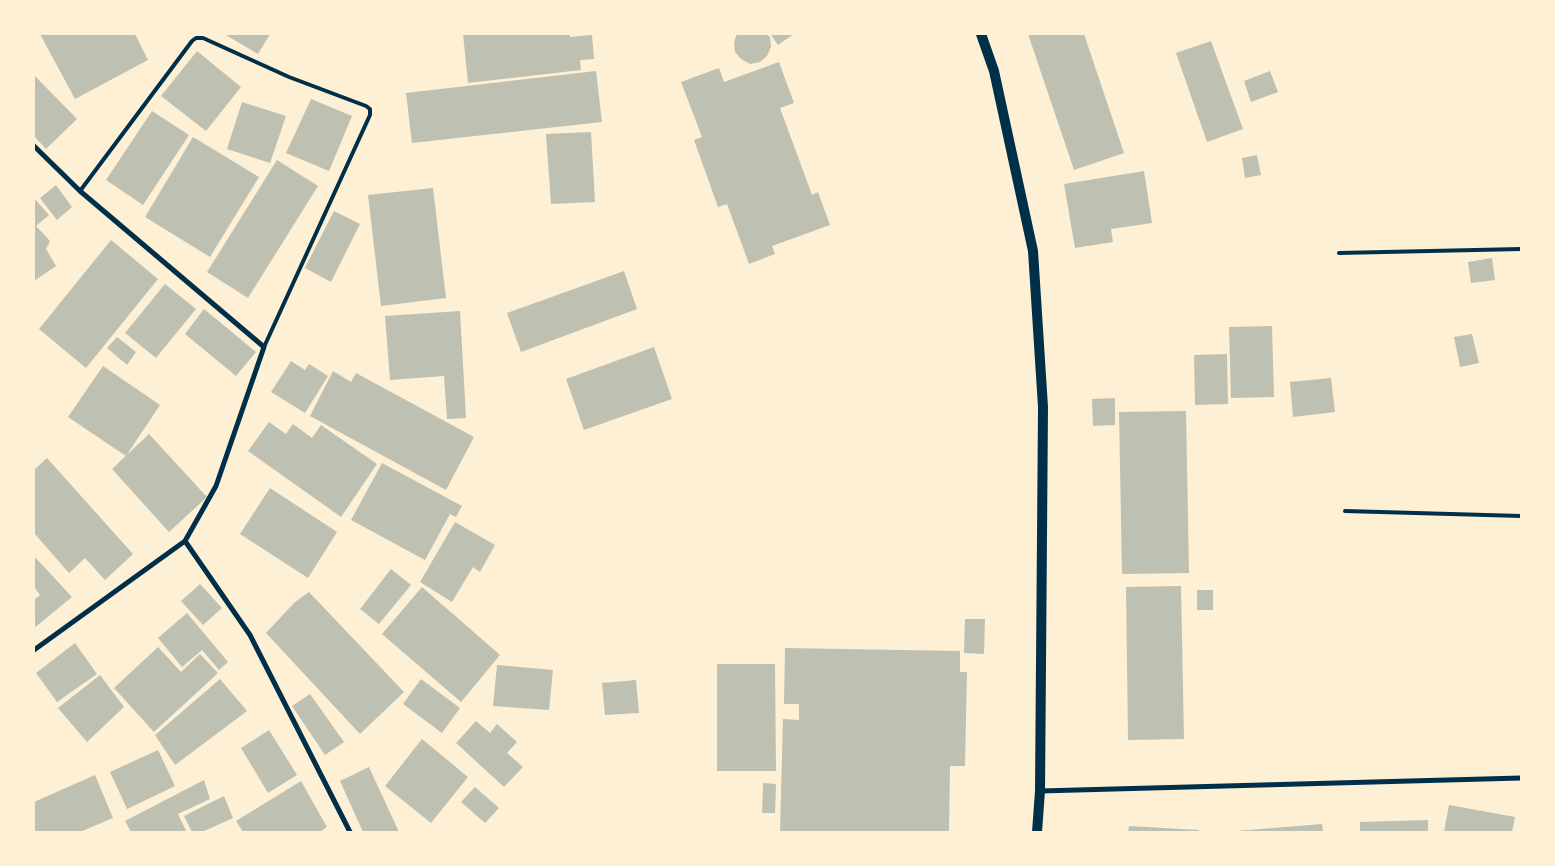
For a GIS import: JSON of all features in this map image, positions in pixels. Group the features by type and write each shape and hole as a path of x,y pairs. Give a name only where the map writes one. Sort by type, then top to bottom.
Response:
{"main road":[{"path":"981,34 994,71 1033,251 1043,407 1040,791 1037,832"}],"street":[{"path":"34,146 80,191 264,346 216,486 185,541 34,650"},
{"path":"185,541 250,635 350,832"},
{"path":"1040,791 1521,778"}],"lane":[{"path":"80,191 196,38 203,38 289,77 370,109 370,114 264,346"},
{"path":"1339,253 1521,250"},
{"path":"1345,511 1521,516"}],"building":[{"path":"40,34 135,34 148,60 75,99"},
{"path":"224,34 270,34 258,54"},
{"path":"463,34 570,34 570,37 592,35 594,59 580,60 581,70 468,83"},
{"path":"737,34 767,34 770,37 771,47 767,56 760,62 750,64 741,59 735,52 734,42"},
{"path":"794,34 778,45 771,35"},
{"path":"1028,34 1084,34 1124,153 1074,170"},
{"path":"1211,41 1243,129 1207,142 1176,53"},
{"path":"197,51 241,87 206,131 161,96"},
{"path":"779,62 794,103 780,108 812,195 818,192 830,225 772,246 775,254 749,264 727,204 718,207 694,140 702,137 681,82 719,68 724,82"},
{"path":"596,71 602,122 412,143 406,93"},
{"path":"1270,71 1278,92 1251,102 1244,81"},
{"path":"34,75 77,119 46,149 34,136"},
{"path":"311,99 352,116 329,171 286,153"},
{"path":"242,102 286,116 270,163 227,149"},
{"path":"152,111 189,135 143,205 106,180"},
{"path":"591,132 595,202 551,204 546,134"},
{"path":"193,137 259,177 210,257 145,217"},
{"path":"1257,155 1261,175 1245,178 1242,158"},
{"path":"277,160 318,186 248,298 207,272"},
{"path":"1144,171 1152,223 1111,229 1113,242 1075,248 1064,184"},
{"path":"56,185 72,207 57,220 40,198"},
{"path":"433,188 446,298 381,306 368,195"},
{"path":"34,198 49,215 36,226 50,241 46,249 56,266 34,281"},
{"path":"334,211 360,224 331,282 305,268"},
{"path":"111,240 158,279 86,368 39,329"},
{"path":"1492,258 1495,280 1471,283 1468,262"},
{"path":"624,271 637,309 521,352 507,313"},
{"path":"165,284 196,309 156,358 125,333"},
{"path":"204,309 256,352 236,376 185,334"},
{"path":"460,311 466,418 447,419 444,376 390,380 385,316"},
{"path":"1272,326 1274,397 1231,398 1229,327"},
{"path":"1472,334 1479,363 1460,367 1454,337"},
{"path":"117,337 136,352 127,365 107,348"},
{"path":"654,347 672,399 584,430 566,379"},
{"path":"1227,354 1228,404 1195,405 1194,355"},
{"path":"291,361 305,370 309,364 328,376 305,413 271,392"},
{"path":"103,366 160,405 126,456 68,417"},
{"path":"333,371 351,382 356,373 474,437 446,490 310,416"},
{"path":"1331,378 1335,412 1293,417 1290,382"},
{"path":"1115,398 1115,425 1093,426 1092,399"},
{"path":"1186,411 1189,573 1122,574 1119,412"},
{"path":"269,422 286,434 293,424 312,438 321,425 377,464 341,517 248,451"},
{"path":"149,434 207,497 169,532 112,469"},
{"path":"47,458 133,554 105,580 85,558 69,573 34,533 34,470"},
{"path":"382,463 462,506 456,517 450,514 425,560 351,520"},
{"path":"270,488 337,532 308,578 240,534"},
{"path":"455,522 495,545 480,572 473,567 452,602 420,582"},
{"path":"34,556 72,597 34,628 34,600 40,595 34,587"},
{"path":"391,569 411,585 379,624 360,609"},
{"path":"200,584 222,608 203,625 181,601"},
{"path":"1181,586 1184,739 1128,740 1126,587"},
{"path":"422,587 500,655 461,702 382,634"},
{"path":"1197,590 1213,590 1213,610 1197,610"},
{"path":"309,592 404,692 360,734 266,633 295,602"},
{"path":"187,613 228,662 219,670 202,650 182,667 158,638"},
{"path":"965,619 985,619 984,654 964,653"},
{"path":"75,643 97,674 57,702 36,673"},
{"path":"158,647 181,672 200,654 218,673 154,732 114,688"},
{"path":"785,648 960,651 960,672 967,672 965,766 950,766 949,832 780,832 783,719 799,720 799,704 784,704"},
{"path":"717,664 775,664 776,771 717,771"},
{"path":"497,665 553,670 549,710 493,706"},
{"path":"100,675 124,707 87,742 58,708"},
{"path":"220,679 247,711 175,765 155,735"},
{"path":"421,679 460,708 442,733 403,704"},
{"path":"636,680 639,713 605,715 602,683"},
{"path":"310,694 344,742 325,755 292,706"},
{"path":"476,721 490,733 497,724 517,742 507,753 523,767 504,787 456,743"},
{"path":"269,730 297,775 268,793 241,748"},
{"path":"422,739 468,777 431,823 385,786"},
{"path":"158,750 175,786 127,809 110,772"},
{"path":"369,767 399,832 363,832 340,781"},
{"path":"95,775 113,818 80,832 34,832 34,802"},
{"path":"204,780 210,799 178,814 186,831 131,832 125,821"},
{"path":"301,781 327,827 320,832 243,832 236,821"},
{"path":"763,783 776,784 775,813 762,813"},
{"path":"475,787 499,808 485,823 461,802"},
{"path":"224,796 233,818 202,832 192,832 184,816"},
{"path":"1449,805 1515,817 1512,832 1444,832"},
{"path":"1428,820 1428,832 1360,832 1360,822"},
{"path":"1322,824 1323,832 1236,832 1236,831"},
{"path":"1129,826 1199,830 1199,832 1128,832"}]}
